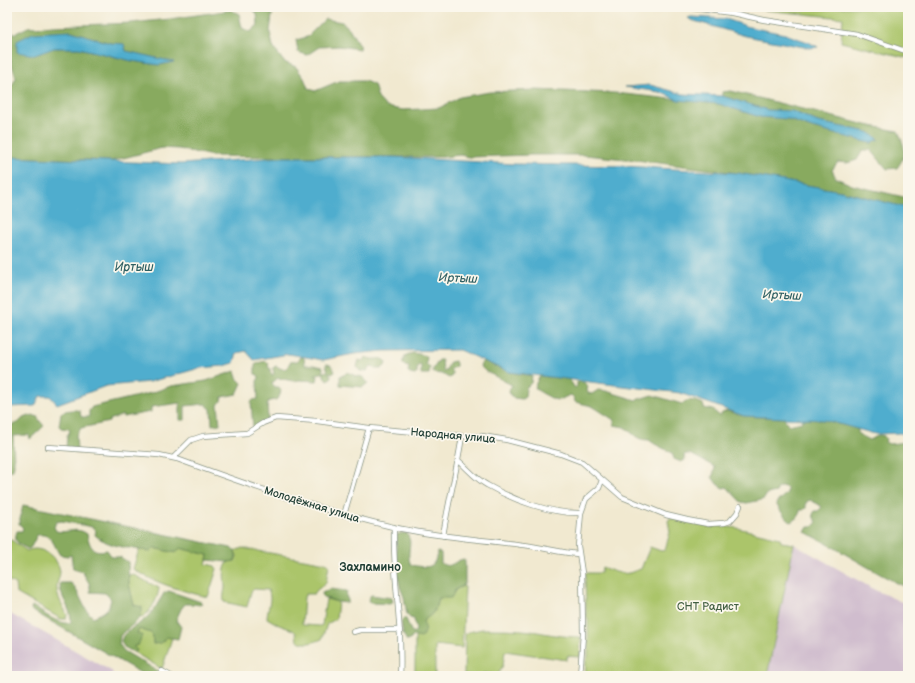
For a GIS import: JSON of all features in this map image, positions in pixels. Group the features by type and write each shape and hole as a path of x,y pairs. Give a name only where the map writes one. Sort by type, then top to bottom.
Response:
{"street":[{"path":"684,7 732,13 764,20 858,34 908,52"},
{"name":"Народная улица","path":"173,458 191,440 203,436 247,433 263,423 276,418 317,421 369,428 386,428 462,436 482,436 507,440 562,454 582,462 622,496 666,515 708,524 730,522 740,506"},
{"path":"344,515 369,428"},
{"path":"443,536 446,512 458,461 462,436"},
{"name":"Молодёжная улица","path":"48,447 159,455 173,458 294,500 344,515 394,527 443,536 524,545 565,553 579,554"},
{"path":"458,461 487,485 519,500 558,512 581,513"},
{"path":"580,676 583,634 582,573 578,546 581,513 586,499 600,488 602,480"},
{"path":"394,527 400,630 400,676"},
{"path":"353,632 360,630 400,630"},
{"path":"162,671 171,676"}],"shaded area":[{"path":"794,544 875,590 908,605 908,676 767,676"},
{"path":"7,612 113,672 111,676 7,676"}],"green space":[{"path":"251,7 273,7 270,32 273,47 284,62 296,67 304,78 308,88 315,91 339,81 365,81 374,85 378,98 386,107 403,110 439,108 460,97 490,92 535,90 615,93 719,104 760,117 788,119 812,128 871,143 878,139 868,132 818,122 792,111 768,110 722,96 722,92 731,91 866,125 898,131 904,146 904,154 897,168 887,169 871,150 863,150 857,160 847,163 838,162 832,170 836,178 852,185 908,198 908,208 841,191 738,173 585,155 469,157 460,155 443,157 213,156 179,149 162,148 112,161 7,157 7,123 9,102 7,100 7,86 11,87 16,78 10,59 7,56 7,18 12,33 16,33 28,27 131,23 231,10 239,14 242,28 250,32 258,25 257,14","holes":["71,31 110,43 124,44 126,51 172,62 159,65 132,61 79,48 54,48"]},
{"path":"733,7 908,7 908,58 841,42 843,18"},
{"path":"325,19 342,22 349,28 360,47 359,49 339,46 319,47 307,55 298,52 296,40 307,37"},
{"path":"413,353 427,357 426,364 430,367 429,374 421,374 421,366 419,365 415,375 410,374 408,371 409,367 402,363 406,355"},
{"path":"301,357 304,358 305,365 323,367 323,371 325,372 328,370 326,364 328,364 332,366 335,372 332,374 328,372 331,378 327,380 324,373 314,375 318,376 317,381 293,381 278,378 272,383 274,387 279,387 281,390 280,395 276,400 269,401 267,403 268,419 253,428 251,402 258,399 257,381 259,378 258,375 255,374 255,365 262,362 269,363 268,367 271,369 270,371 272,375 274,374 273,368 276,366 282,369 287,368 290,362 297,361"},
{"path":"365,357 371,359 382,359 386,362 385,366 381,369 375,369 373,367 369,368 367,371 360,371 357,367 359,360 363,361"},
{"path":"439,360 442,360 443,371 445,372 450,362 455,361 456,366 450,370 452,372 452,376 449,378 442,374 433,373 433,369"},
{"path":"483,361 509,372 532,376 531,383 526,388 525,397 522,399 514,398 510,395 509,391 512,385 485,371 480,366"},
{"path":"235,371 237,378 242,383 237,394 222,397 218,405 220,424 212,425 211,409 205,404 185,406 185,420 180,420 180,403 151,407 151,412 123,417 123,415 109,420 109,422 81,428 76,436 77,449 66,448 67,436 70,431 69,429 61,428 59,426 61,413 63,412 78,410 80,411 81,417 89,417 89,411 92,407 151,393 171,386 206,381"},
{"path":"347,372 364,378 368,383 363,387 340,385 340,376"},
{"path":"540,376 569,379 575,388 577,386 577,382 583,382 588,386 588,393 592,394 598,390 636,400 652,395 682,404 687,401 692,401 703,404 704,408 714,410 720,416 722,413 727,411 744,416 784,418 789,425 802,422 803,419 825,420 858,429 858,434 870,440 879,435 884,436 886,439 885,442 889,444 906,442 908,444 908,588 805,532 808,527 812,527 817,522 813,514 822,507 818,504 810,500 806,502 806,508 800,510 799,516 791,522 783,514 776,503 787,493 787,488 782,486 778,488 776,492 767,494 764,499 747,503 741,502 727,487 723,488 717,484 712,477 715,467 690,454 685,454 685,460 681,462 674,459 672,453 649,440 641,439 624,427 614,425 614,420 592,406 575,402 571,395 559,400 547,396 535,389 536,383"},
{"path":"33,415 38,417 44,426 30,439 29,435 13,436 14,465 13,470 7,471 7,426 18,423 23,418"},
{"path":"23,505 231,548 234,551 236,554 235,561 228,562 207,560 208,555 180,548 176,553 153,548 151,552 108,543 95,535 96,531 92,527 62,521 56,522 54,527 56,531 64,532 76,530 83,532 87,534 92,548 95,550 107,550 112,557 120,557 128,562 129,584 134,605 142,607 142,612 138,620 120,636 119,644 124,651 166,676 146,676 31,610 32,606 45,615 56,620 71,623 70,612 61,593 60,583 71,583 86,609 93,617 107,609 111,599 105,593 90,592 89,583 83,572 73,569 71,555 60,555 52,540 46,536 37,535 31,547 28,549 17,542 17,531 22,531 23,528 19,524"},
{"name":"СНТ Радист","path":"670,518 713,528 714,525 737,528 780,538 781,542 794,544 767,676 585,676 586,660 588,657 588,620 586,614 585,573 601,573 602,567 623,573 629,573 641,569 650,547 661,551 665,550 670,532 668,521"},
{"path":"407,533 409,537 409,561 411,565 423,567 431,566 435,561 438,552 441,553 441,563 444,565 450,565 464,559 465,561 465,582 463,586 456,589 451,598 439,598 437,606 432,614 423,621 426,630 421,638 413,636 407,641 403,634 401,621 404,618 406,619 411,631 414,633 416,630 414,619 407,615 396,563 396,535"},
{"path":"7,537 27,551 37,549 43,551 48,553 56,561 60,571 57,592 67,615 66,619 61,619 16,593 15,584 7,580"},
{"path":"153,548 176,553 179,548 208,555 206,564 215,566 217,569 208,597 169,586 133,569 139,549 151,552"},
{"path":"242,548 326,563 329,565 326,583 314,594 306,594 304,597 303,625 322,625 326,599 338,602 336,619 327,624 322,639 310,643 300,642 297,640 296,633 293,630 279,625 267,618 270,601 268,590 254,589 251,592 247,607 224,602 224,575 226,565 228,562 235,561 237,556 235,551"},
{"path":"132,574 159,588 157,597 152,607 145,615 137,619 129,584 129,575"},
{"path":"463,586 465,587 462,648 435,645 435,676 415,676 415,636 417,636 423,621 432,614 437,606 439,598"},
{"path":"330,589 347,591 346,596 348,603 338,602 323,597 322,593"},
{"path":"169,591 202,603 200,605 194,604 192,606 190,604 185,604 181,609 176,620 181,627 178,639 166,637 161,643 153,644 153,636 151,633 139,629 137,633 142,635 138,646 135,645 134,647 137,650 135,653 124,647 121,641 125,634 142,622 156,607 164,593"},
{"path":"371,595 392,598 393,601 391,604 370,603 368,600"},
{"path":"139,629 151,633 153,636 153,644 161,643 166,637 172,638 162,669 135,653 137,650 134,647 142,635 137,633"},
{"path":"482,629 526,630 562,636 581,637 580,657 567,656 567,660 505,651 503,665 498,675 483,673 483,676 464,675 465,634"}],"water":[{"path":"688,18 726,19 749,27 785,34 818,47 809,48 746,36"},
{"path":"71,31 110,43 124,44 126,51 174,62 159,65 132,61 79,48 54,48 35,55 17,52 17,41 33,33"},
{"path":"650,85 683,94 722,96 768,110 792,111 818,122 868,132 879,139 871,143 812,128 788,119 760,117 719,104 678,100 660,92 625,87"},
{"name":"Иртыш","path":"7,157 181,164 282,157 394,157 515,164 625,166 738,173 841,191 908,208 908,439 901,433 875,434 825,420 744,416 680,393 509,372 459,350 384,351 354,354 323,360 289,354 254,360 246,351 237,353 234,363 224,366 200,368 149,382 106,386 57,404 50,396 40,396 35,406 7,407"}],"district":[{"name":"Захламино","path":"370,567"}]}
